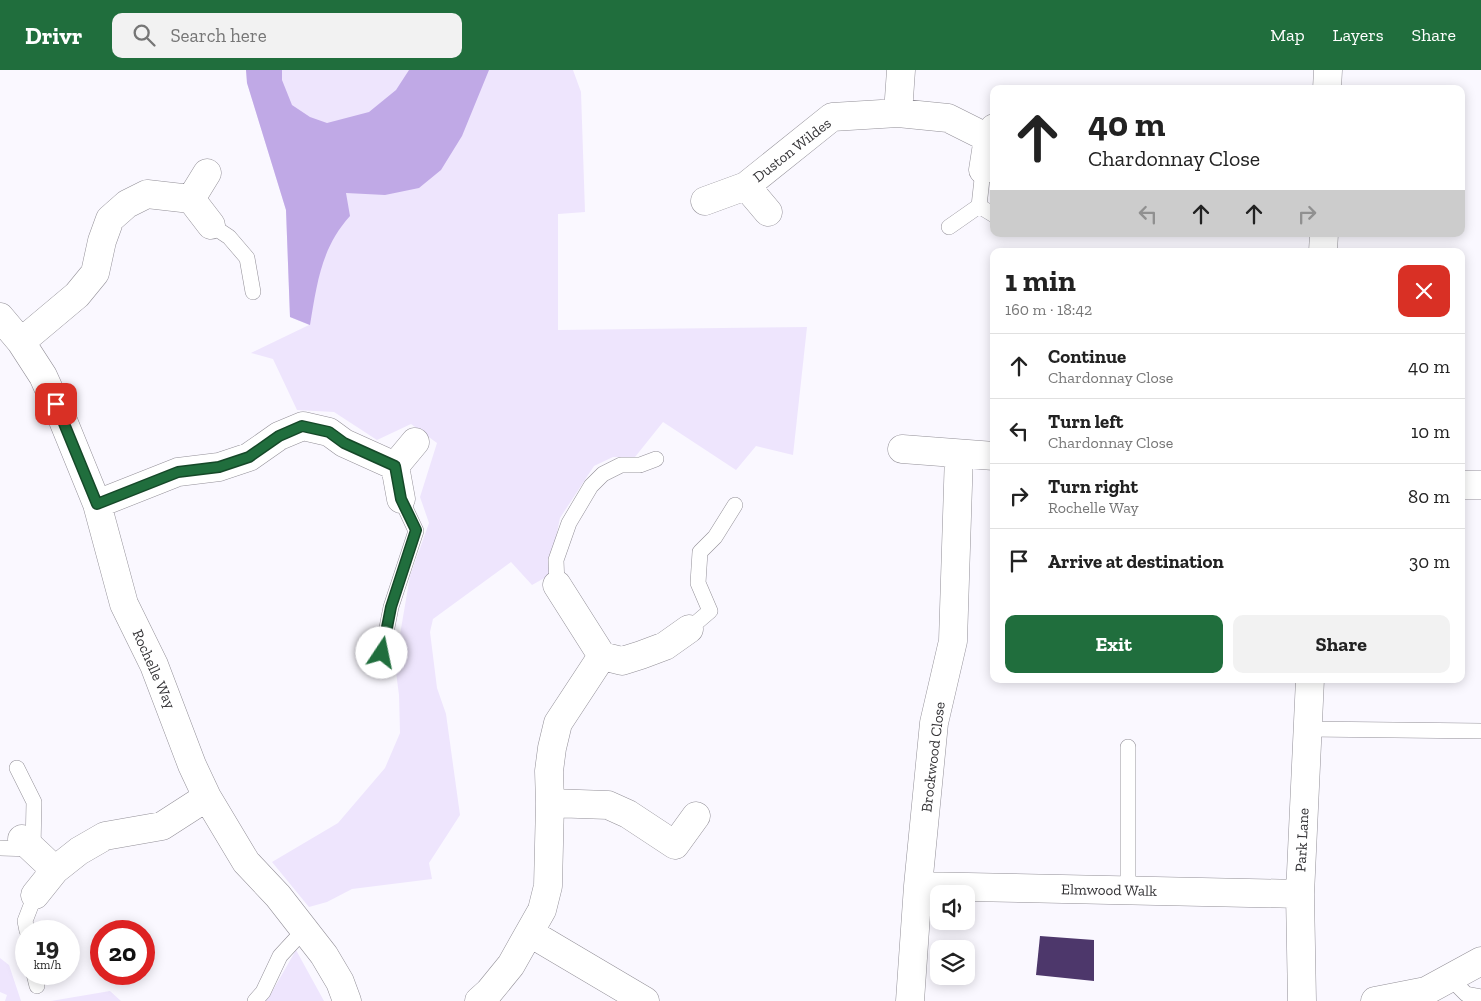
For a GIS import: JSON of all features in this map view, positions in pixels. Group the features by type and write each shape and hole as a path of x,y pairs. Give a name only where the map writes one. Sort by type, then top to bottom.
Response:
{"street":[{"path":"898,113 901,70"},
{"path":"1327,85 1328,70"},
{"name":"Duston Wildes","path":"705,202 746,186 832,116 898,113 948,118 990,133"},
{"name":"Duston Wildes","path":"983,170 990,138"},
{"path":"191,199 207,173"},
{"name":"Duston Wildes","path":"746,186 768,212"},
{"path":"21,342 77,295 95,273 102,241 110,219 127,204 147,194 191,199 212,225"},
{"name":"Rochelle Way","path":"0,317 21,342 43,376 62,418 97,504 124,604 154,665 192,765 207,797 246,862 278,896 324,955 340,982 347,1001"},
{"path":"97,504 178,472 219,467 249,457 279,436 302,426 329,432 344,443 395,466"},
{"path":"401,499 395,466 414,442"},
{"path":"902,449 990,456"},
{"name":"Brockwood Close","path":"910,1001 918,886 934,724 953,641 956,588 958,454"},
{"path":"1465,484 1481,485"},
{"path":"557,585 602,656 622,661 665,646 689,629"},
{"path":"479,1001 490,992 512,965 542,910 548,886 549,771 552,748 558,723 602,656"},
{"name":"Park Lane","path":"1302,1001 1300,894 1310,683"},
{"path":"35,895 55,870 79,851 105,836 162,826 207,797"},
{"path":"550,803 608,805 628,814 675,845 696,816"},
{"path":"19,846 55,870"},
{"name":"Elmwood Walk","path":"918,886 1300,894"},
{"path":"530,933 645,1001"},
{"path":"1375,1001 1426,991 1481,961"}],"lane":[{"path":"949,226 978,206 983,170"},
{"path":"978,206 990,213"},
{"path":"212,225 229,238 247,258 253,292"},
{"path":"557,585 556,560 569,523 591,486 603,474 621,465 640,465 656,459"},
{"path":"382,653 391,607 416,530 401,499"},
{"path":"689,629 710,611 698,583 700,552 715,537 736,505"},
{"path":"1308,729 1481,731"},
{"path":"1128,747 1128,890"},
{"path":"17,768 34,802 19,846"},
{"path":"25,920 35,895"},
{"path":"255,1001 263,992 280,956 304,930"},
{"path":"1450,978 1466,994 1481,998"}],"shaded area":[{"path":"246,70 573,70 581,92 585,212 558,214 558,330 807,327 793,455 756,446 736,470 663,422 635,457 613,457 594,466 560,518 548,576 532,585 511,562 433,619 430,632 437,688 446,714 460,815 429,863 432,879 352,889 327,902 309,907 272,862 338,823 385,768 400,733 399,695 395,664 410,576 429,523 420,497 437,443 411,424 377,440 334,412 297,410 273,359 251,353 309,325 290,317 286,210 247,83"},
{"path":"246,70 282,70 282,80 292,105 310,117 327,123 369,112 396,90 409,70 489,70 462,136 441,170 419,188 385,195 346,193 350,216 340,228 326,254 318,281 310,325 290,317 286,210 247,83"},
{"path":"296,950 324,1001 265,1001 269,997"},
{"path":"0,958 9,965 21,1001 5,1001 7,995 0,992"},
{"path":"110,991 121,1001 51,1001"}],"building":[{"path":"1040,936 1094,940 1094,981 1036,975"}],"route":[{"path":"56,404 97,504 178,472 219,467 249,457 279,436 302,426 329,432 344,443 395,466 401,499 416,530 391,607 382,653"}]}
